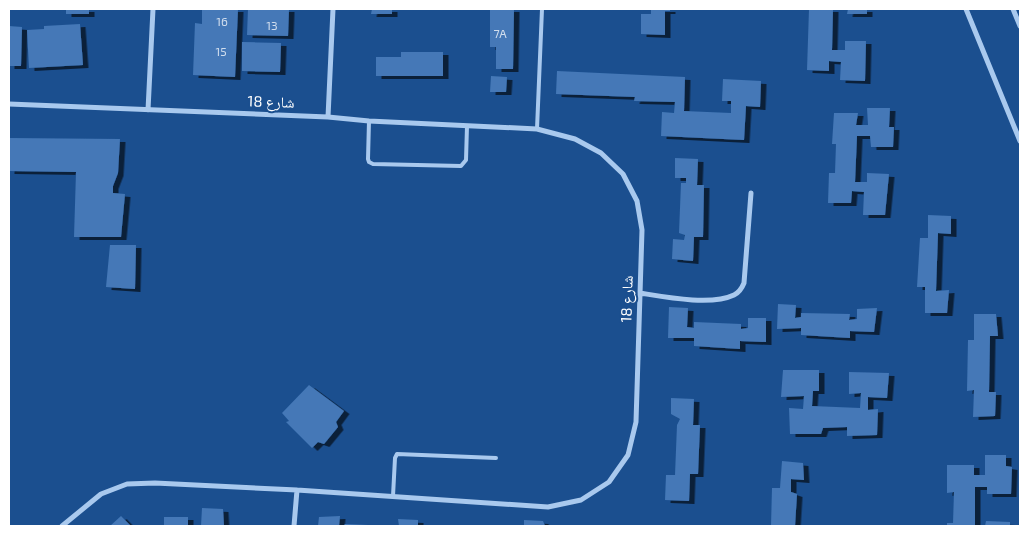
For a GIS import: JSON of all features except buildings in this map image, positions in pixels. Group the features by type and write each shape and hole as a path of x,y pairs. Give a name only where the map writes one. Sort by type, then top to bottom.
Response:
{"street":[{"path":"148,110 153,9"},
{"path":"328,117 333,9"},
{"path":"966,9 1020,141"},
{"path":"1013,9 1020,26"},
{"name":"شارع 18","path":"9,104 328,117 369,121 536,128 575,139 601,153 623,174 637,200 642,230 636,422 628,455 609,482 581,500 548,507 297,490 155,483 127,484 101,494 62,526"},
{"path":"640,292 670,298 709,300 734,295 740,290 744,283 751,193"},
{"path":"294,526 297,490"}],"lane":[{"path":"536,128 542,9"},
{"path":"369,121 368,159 373,164 461,166 466,160 467,126"},
{"path":"393,496 395,458 397,454 496,458"}]}
